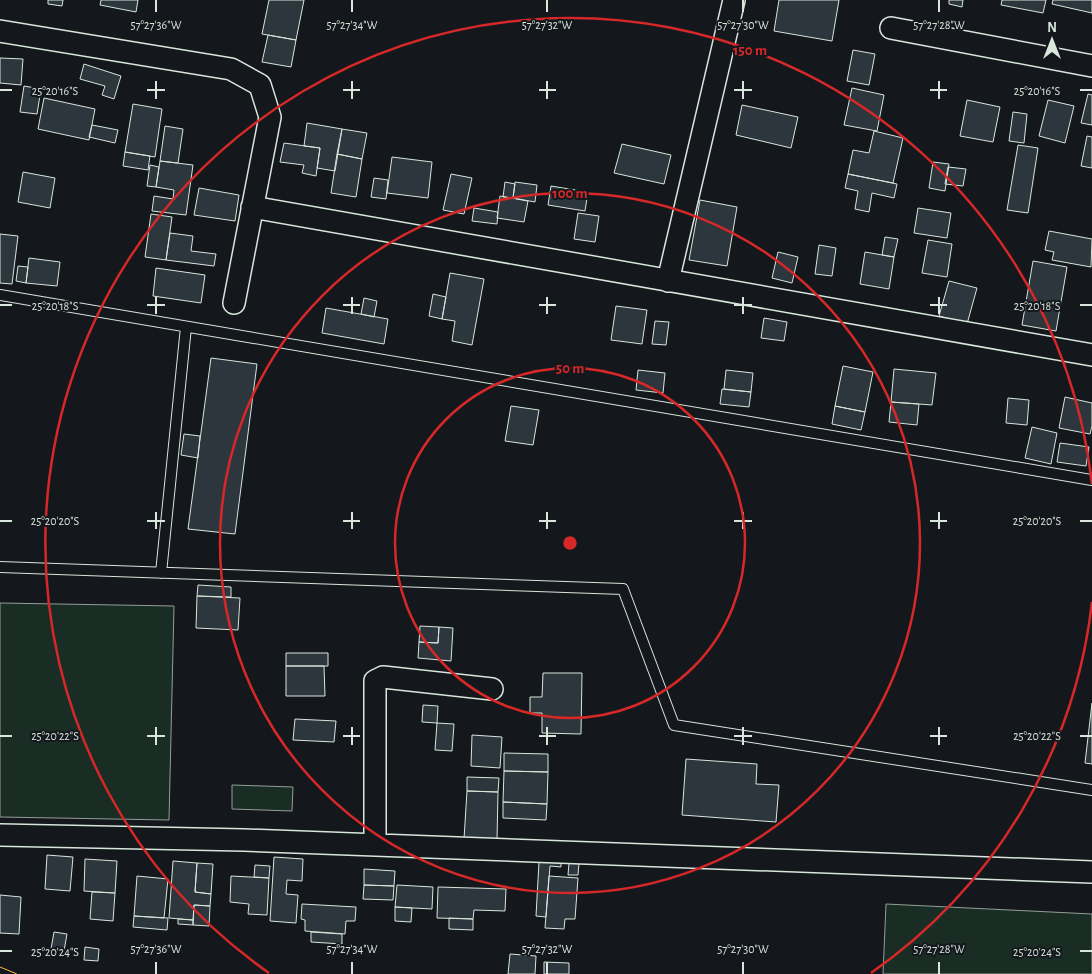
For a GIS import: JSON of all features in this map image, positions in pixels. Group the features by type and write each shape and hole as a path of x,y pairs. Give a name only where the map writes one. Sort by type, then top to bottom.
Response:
{"street":[{"path":"668,281 734,0"},
{"path":"891,28 1092,66"},
{"path":"0,31 231,69 260,85 270,117 234,303"},
{"path":"252,207 1092,355"},
{"path":"375,845 375,681 383,677 492,689"},
{"path":"0,834 244,840 1092,872"}],"lane":[{"path":"0,295 1092,480"},
{"path":"161,573 186,327"},
{"path":"0,567 623,589 674,725 1092,790"}],"green space":[{"path":"0,603 174,606 169,820 0,817"},
{"path":"232,785 293,787 292,811 232,809"},
{"path":"886,904 1092,914 1092,974 883,974"}],"building":[{"path":"48,0 63,0 62,6 48,4"},
{"path":"101,0 138,0 136,12 100,5"},
{"path":"269,0 304,0 296,40 262,34"},
{"path":"779,0 839,0 832,41 774,31"},
{"path":"949,0 963,0 962,7 949,4"},
{"path":"1002,0 1046,0 1043,13 1001,5"},
{"path":"1053,0 1092,0 1092,13 1052,4"},
{"path":"268,35 296,40 291,67 262,62"},
{"path":"853,50 875,54 869,85 847,81"},
{"path":"0,58 23,59 21,85 0,83"},
{"path":"84,64 121,76 114,99 102,95 105,86 80,79"},
{"path":"24,86 41,89 37,114 20,112"},
{"path":"852,88 884,95 877,131 844,125"},
{"path":"1088,94 1092,95 1092,125 1081,123"},
{"path":"44,98 95,109 89,140 38,129"},
{"path":"967,100 1000,107 993,142 960,136"},
{"path":"1048,100 1074,106 1065,143 1039,136"},
{"path":"133,104 162,109 155,157 125,152"},
{"path":"742,105 798,117 791,148 736,135"},
{"path":"1013,112 1027,114 1024,143 1009,141"},
{"path":"307,123 342,129 335,171 317,168 320,148 304,146"},
{"path":"92,125 118,130 115,143 89,137"},
{"path":"165,126 183,129 178,163 160,161"},
{"path":"342,129 367,133 362,159 337,154"},
{"path":"874,131 903,138 893,183 848,174 853,150 869,153"},
{"path":"1087,136 1092,137 1092,168 1081,166"},
{"path":"284,143 320,148 316,176 302,173 304,165 280,162"},
{"path":"622,144 671,155 664,184 614,173"},
{"path":"1018,145 1038,148 1028,213 1007,210"},
{"path":"125,152 150,156 148,170 123,166"},
{"path":"337,154 362,159 356,197 331,193"},
{"path":"392,157 432,162 428,198 387,193"},
{"path":"160,161 193,165 186,215 152,211 154,196 173,199 174,190 156,187"},
{"path":"933,162 949,164 945,191 929,188"},
{"path":"150,165 159,167 156,187 147,186"},
{"path":"948,167 966,169 963,186 945,184"},
{"path":"23,172 55,178 50,208 18,202"},
{"path":"451,174 472,178 464,214 443,210"},
{"path":"848,174 897,184 894,198 872,193 869,212 855,209 858,191 845,188"},
{"path":"374,178 388,180 386,199 371,197"},
{"path":"505,182 515,184 513,198 503,197"},
{"path":"515,182 537,185 535,202 513,198"},
{"path":"551,186 588,192 585,211 548,205"},
{"path":"199,188 239,195 235,221 194,215"},
{"path":"500,196 528,201 524,222 497,218"},
{"path":"700,200 737,207 727,266 689,260"},
{"path":"474,208 498,212 497,224 472,221"},
{"path":"918,208 951,213 947,238 914,233"},
{"path":"578,213 599,216 595,242 574,239"},
{"path":"151,214 172,217 166,260 145,257"},
{"path":"1049,231 1092,239 1091,267 1052,260 1054,252 1045,250"},
{"path":"170,233 193,236 191,251 216,254 214,266 166,260"},
{"path":"0,234 18,236 12,284 0,283"},
{"path":"885,237 898,239 894,257 882,255"},
{"path":"928,240 952,244 947,277 922,273"},
{"path":"819,245 836,248 832,276 815,274"},
{"path":"778,252 798,257 792,283 772,278"},
{"path":"865,252 894,257 889,289 860,284"},
{"path":"29,258 60,262 57,286 26,283"},
{"path":"1033,261 1067,267 1056,331 1022,325"},
{"path":"18,266 28,267 26,283 16,281"},
{"path":"156,268 205,275 201,303 153,296"},
{"path":"450,273 484,279 472,345 452,341 455,321 442,319"},
{"path":"949,281 977,288 967,324 939,316"},
{"path":"433,294 446,297 442,319 429,316"},
{"path":"364,298 377,301 374,317 361,314"},
{"path":"616,306 647,310 642,344 611,340"},
{"path":"326,308 388,319 384,344 322,333"},
{"path":"764,318 787,322 784,341 761,338"},
{"path":"655,321 669,322 666,345 652,344"},
{"path":"211,358 257,364 235,534 188,529"},
{"path":"843,366 873,372 865,412 835,406"},
{"path":"894,369 936,373 932,405 891,402"},
{"path":"638,370 665,373 663,393 636,390"},
{"path":"726,370 753,373 751,392 724,389"},
{"path":"722,389 751,392 749,407 720,404"},
{"path":"1065,397 1092,403 1090,434 1059,428"},
{"path":"1008,398 1029,400 1027,425 1006,423"},
{"path":"891,402 919,404 917,425 889,422"},
{"path":"511,406 539,410 533,445 505,441"},
{"path":"835,406 865,412 861,430 832,424"},
{"path":"1032,427 1057,433 1051,464 1025,458"},
{"path":"184,434 200,436 198,458 181,455"},
{"path":"1060,443 1089,447 1086,466 1057,462"},
{"path":"198,585 231,587 231,597 197,596"},
{"path":"197,596 240,598 238,630 196,628"},
{"path":"420,626 439,627 438,643 419,642"},
{"path":"439,627 453,628 451,661 418,658 419,642 438,643"},
{"path":"286,653 328,653 328,666 286,666"},
{"path":"286,666 324,666 325,696 286,696"},
{"path":"543,673 582,673 581,734 542,733 542,713 530,713 530,697 542,697"},
{"path":"1092,703 1092,764 1085,763"},
{"path":"423,705 438,706 437,723 422,722"},
{"path":"295,719 336,721 334,742 293,740"},
{"path":"437,723 454,724 452,751 435,750"},
{"path":"472,735 502,737 500,768 471,766"},
{"path":"504,753 548,754 548,772 504,771"},
{"path":"686,759 757,764 756,784 779,785 776,822 682,815"},
{"path":"504,771 548,772 547,804 503,802"},
{"path":"467,777 499,778 498,792 467,791"},
{"path":"467,791 498,792 497,840 464,839"},
{"path":"503,802 547,804 546,820 503,818"},
{"path":"47,855 73,857 70,891 45,889"},
{"path":"274,857 303,859 302,881 287,880 286,894 298,895 296,923 270,921"},
{"path":"85,859 117,861 115,893 84,891"},
{"path":"173,861 197,863 195,892 211,894 210,906 194,905 193,920 169,918"},
{"path":"539,862 561,863 561,867 550,866 546,917 536,916"},
{"path":"197,863 213,864 211,894 195,892"},
{"path":"569,863 579,863 578,875 568,875"},
{"path":"255,865 270,866 269,878 254,877"},
{"path":"364,869 395,871 394,886 364,885"},
{"path":"137,876 168,879 164,918 134,916"},
{"path":"231,876 269,878 267,915 248,914 249,904 230,902"},
{"path":"549,876 578,878 575,919 565,919 564,929 545,928"},
{"path":"364,885 394,886 393,900 363,899"},
{"path":"397,885 433,887 432,909 395,907"},
{"path":"438,887 506,889 505,911 474,910 473,919 437,918"},
{"path":"92,892 115,893 113,921 90,919"},
{"path":"0,895 21,897 19,934 0,933"},
{"path":"302,904 356,907 355,921 346,921 345,934 305,931 305,920 301,919"},
{"path":"194,905 210,906 209,926 193,925"},
{"path":"395,907 412,908 411,922 395,921"},
{"path":"134,916 168,918 167,930 133,927"},
{"path":"449,918 473,919 473,930 449,929"},
{"path":"178,919 193,920 193,925 178,924"},
{"path":"54,932 67,934 64,951 51,949"},
{"path":"311,932 342,934 342,944 311,942"},
{"path":"85,947 99,949 98,961 84,960"},
{"path":"510,954 536,956 535,974 508,974"},
{"path":"544,962 569,963 569,974 544,974"}],"power":[{"path":"0,967 17,974"}]}
